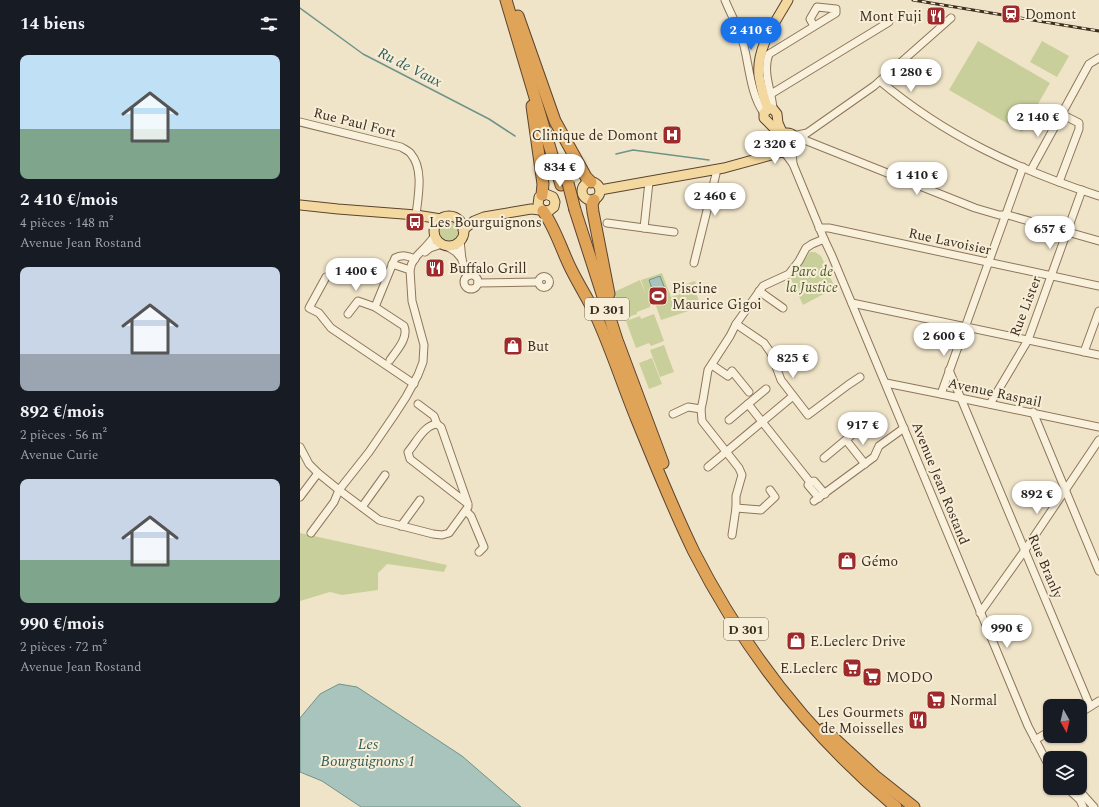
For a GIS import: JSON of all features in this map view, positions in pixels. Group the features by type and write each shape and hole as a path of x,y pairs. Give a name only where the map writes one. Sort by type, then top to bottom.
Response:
{"highway":[{"name":"D 301","path":"506,0 515,16"},
{"name":"D 301","path":"513,0 515,16 616,356 684,531 720,600 759,660 786,696 814,728 857,772 896,807"},
{"path":"515,16 555,121 586,177 591,182"},
{"path":"515,16 533,110 543,184 541,196"},
{"path":"597,195 592,204 592,212 611,303 642,408"},
{"path":"542,210 572,272 598,320 637,419 664,482"},
{"name":"D 301","path":"572,210 642,408 680,503 697,542 730,603 765,657 791,691 824,729 858,764 907,807"},
{"path":"824,729 875,776 914,807"}],"main road":[{"path":"787,144 778,123 777,114 768,111 759,77 761,57 768,37 788,0"},
{"path":"787,144 789,133 793,136"},
{"path":"597,195 598,185 591,182 584,185 582,194 586,199 649,182 739,164 762,157 772,150 787,144"},
{"path":"416,215 428,223 434,232 435,238 443,245 454,245 460,240 463,230 474,221 484,217 531,209 551,210 554,207 555,202 551,195 546,194 525,205 486,212 468,219 458,220"},
{"path":"555,202 582,194"},
{"path":"541,196 538,202 542,210"},
{"path":"300,205 416,215 441,219"},
{"path":"434,232 437,222 446,217 452,217 458,220 463,230"}],"street":[{"path":"725,0 743,44 755,97 760,108 768,111 772,94 766,72 769,54 814,26"},
{"path":"787,144 807,133 880,81 951,18"},
{"path":"772,94 889,22"},
{"path":"1032,170 1089,64 1099,58"},
{"path":"880,81 947,130 979,148 1059,182 1099,196"},
{"path":"1059,182 1079,129 1079,123 1062,114"},
{"name":"Rue Paul Fort","path":"300,122 401,147 411,154 415,161 418,173 419,194 416,215"},
{"path":"793,136 807,133"},
{"path":"787,144 828,151 975,208 1099,241"},
{"name":"Avenue Jean Rostand","path":"787,144 793,164 824,239 1043,761"},
{"path":"941,394 1023,167"},
{"path":"694,263 716,174 715,169"},
{"path":"644,228 649,182"},
{"name":"Rue Lister","path":"990,404 1028,340 1082,190"},
{"path":"607,223 674,232"},
{"name":"Rue Lavoisier","path":"820,228 830,228 1099,286"},
{"path":"311,533 334,502 339,490 369,452 393,417 414,384 423,362 424,345 412,301 410,266 417,254 429,244 434,232"},
{"path":"732,535 736,508 736,496 742,475 739,468 702,421 701,409 704,400 708,370 736,324 763,286 789,274 799,261 806,248 824,239"},
{"path":"460,240 462,260 468,276"},
{"path":"415,259 430,248 443,245 456,252 462,260"},
{"path":"375,308 395,258 399,256 409,256 415,259"},
{"path":"392,264 410,270"},
{"path":"468,276 474,276 478,283"},
{"path":"468,276 464,282 467,288 474,289 478,283"},
{"path":"326,277 309,308 319,313 331,328 414,384"},
{"path":"478,283 538,282"},
{"path":"759,291 783,308"},
{"path":"348,314 358,301 375,308 404,326 406,331 404,338 390,360"},
{"path":"852,303 1099,355"},
{"path":"1084,352 1099,311"},
{"path":"736,324 764,343 771,353 781,380 808,415 860,377"},
{"path":"712,365 728,376 732,371 750,392"},
{"name":"Rue Branly","path":"949,370 1090,706"},
{"name":"Avenue Raspail","path":"886,384 1099,426"},
{"path":"729,420 766,389"},
{"path":"708,466 793,396"},
{"path":"418,404 434,416 437,424 441,427 467,507 484,547 479,552"},
{"path":"748,404 810,482 814,481 819,498 874,457 880,446 904,428"},
{"path":"673,414 688,407 701,409"},
{"path":"1033,412 1099,571"},
{"path":"824,458 872,418"},
{"path":"437,424 426,428 408,452 410,459 467,507"},
{"path":"1099,426 1099,433"},
{"path":"846,440 865,464"},
{"path":"980,612 1025,550 1099,440"},
{"path":"300,447 303,460 339,490 379,520 442,535 449,533 467,507"},
{"path":"300,497 318,473"},
{"path":"362,508 385,475"},
{"path":"736,508 761,510 775,497 770,490"},
{"path":"401,526 420,500"},
{"path":"1087,708 1099,701"},
{"path":"1036,743 1043,737"},
{"name":"Avenue Jean Rostand","path":"1036,743 1043,756"},
{"path":"1075,795 1080,800 1083,807"},
{"path":"1083,795 1094,807"}],"green space":[{"path":"978,41 1050,83 1022,132 949,90"},
{"path":"1042,41 1069,56 1057,77 1030,62"},
{"path":"787,137 791,139 793,143 791,147 787,149 783,147 781,143 783,139"},
{"path":"449,219 457,223 461,231 457,239 449,243 441,239 437,231 441,223"},
{"name":"Parc de la Justice","path":"810,252 815,252 821,256 835,288 803,305 791,279"},
{"name":"Piscine Maurice Gigoi","path":"662,273 671,297 680,294 677,287 695,281 698,290 696,293 701,307 661,320 655,303 650,305 650,307 637,312 637,314 623,319 614,292 640,280 646,295 641,280"},
{"path":"654,314 664,341 651,346 649,343 636,348 626,321 640,316 641,319"},
{"path":"664,345 674,372 660,377 650,350"},
{"path":"652,358 662,384 649,389 639,363"},
{"path":"300,533 447,565 444,572 387,564 378,573 378,590 342,595 330,592 300,601"}],"water":[{"path":"660,276 667,294 655,298 649,280"},
{"name":"Les Bourguignons 1","path":"339,684 357,687 462,756 521,807 361,807 322,781 300,772 300,718 320,694"}],"waterway":[{"name":"Ru de Vaux","path":"300,8 363,54 489,119 515,136"},
{"name":"Ru de Vaux","path":"616,154 633,150 709,160"}],"railway":[{"path":"913,0 1099,31"}],"place":[{"name":"Domont","path":"1011,14"},
{"name":"Mont Fuji","path":"936,16"},
{"name":"Clinique de Domont","path":"672,135"},
{"name":"Les Bourguignons","path":"415,222"},
{"name":"Buffalo Grill","path":"435,268"},
{"name":"Piscine Maurice Gigoi","path":"658,296"},
{"name":"But","path":"513,346"},
{"name":"Gémo","path":"847,561"},
{"name":"E.Leclerc Drive","path":"796,641"},
{"name":"E.Leclerc","path":"852,668"},
{"name":"MODO","path":"872,677"},
{"name":"Normal","path":"936,700"},
{"name":"Les Gourmets de Moisselles","path":"918,720"}]}
